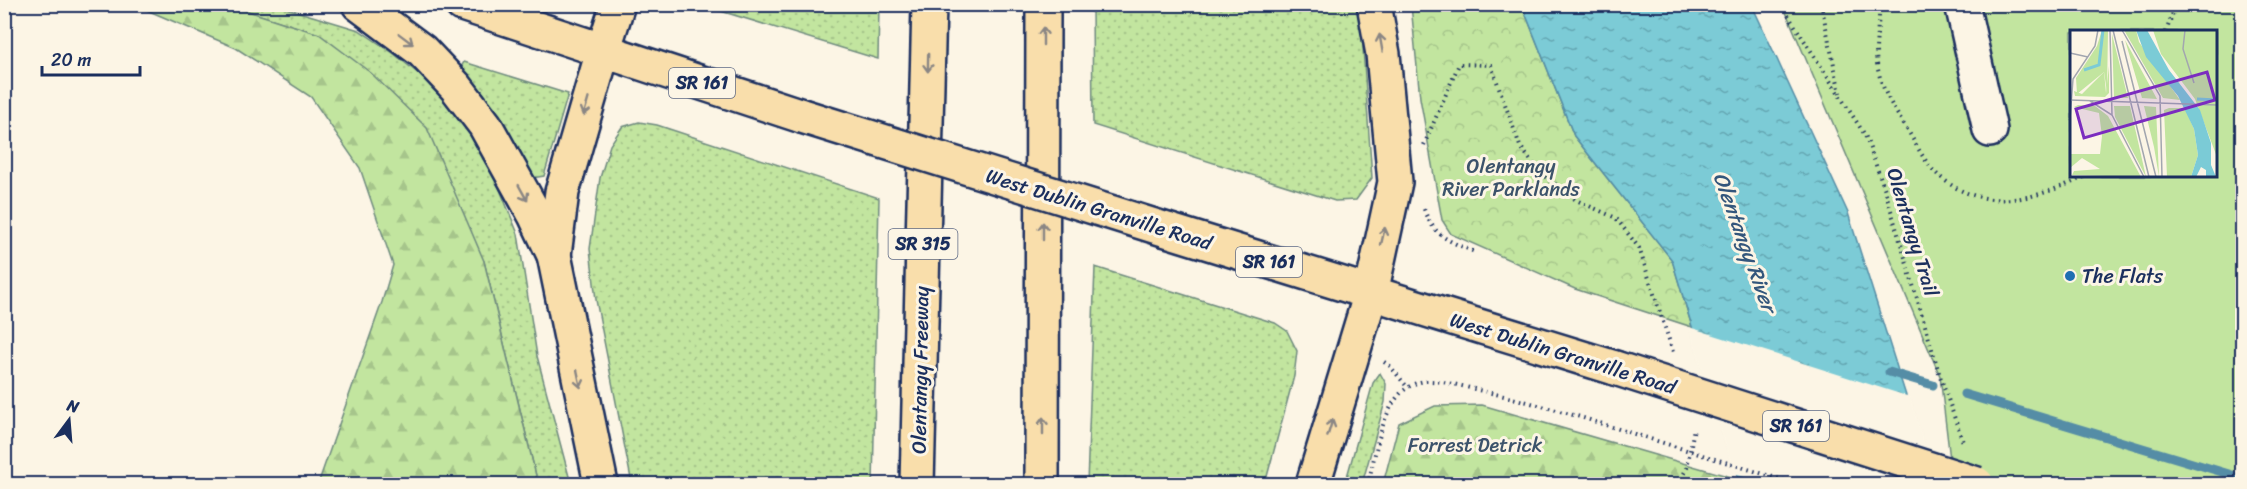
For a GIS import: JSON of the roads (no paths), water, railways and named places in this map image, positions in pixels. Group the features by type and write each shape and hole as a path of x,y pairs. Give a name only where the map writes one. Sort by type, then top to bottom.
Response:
{"main road":[{"path":"359,4 422,51 464,97 485,125 535,215 554,255 601,484"},
{"name":"West Dublin Granville Road","path":"462,4 802,116 1615,368 1977,484"},
{"path":"554,255 562,192 618,4"},
{"name":"Olentangy Freeway","path":"917,484 929,4"},
{"path":"1042,484 1044,4"},
{"path":"1313,484 1371,293 1395,182 1383,54 1374,4"}],"lane":[{"path":"1962,4 1989,130"}],"water":[{"name":"Olentangy River","path":"1522,5 1752,5 1848,213 1934,484 1738,484 1672,260 1574,136"}],"waterway":[{"path":"1889,372 1933,385"},
{"path":"1964,394 2242,478"}],"place":[{"name":"The Flats","path":"2070,276"}],"park label":[{"name":"Olentangy River Parklands","path":"1511,178"},
{"name":"Forrest Detrick","path":"1475,445"}]}
